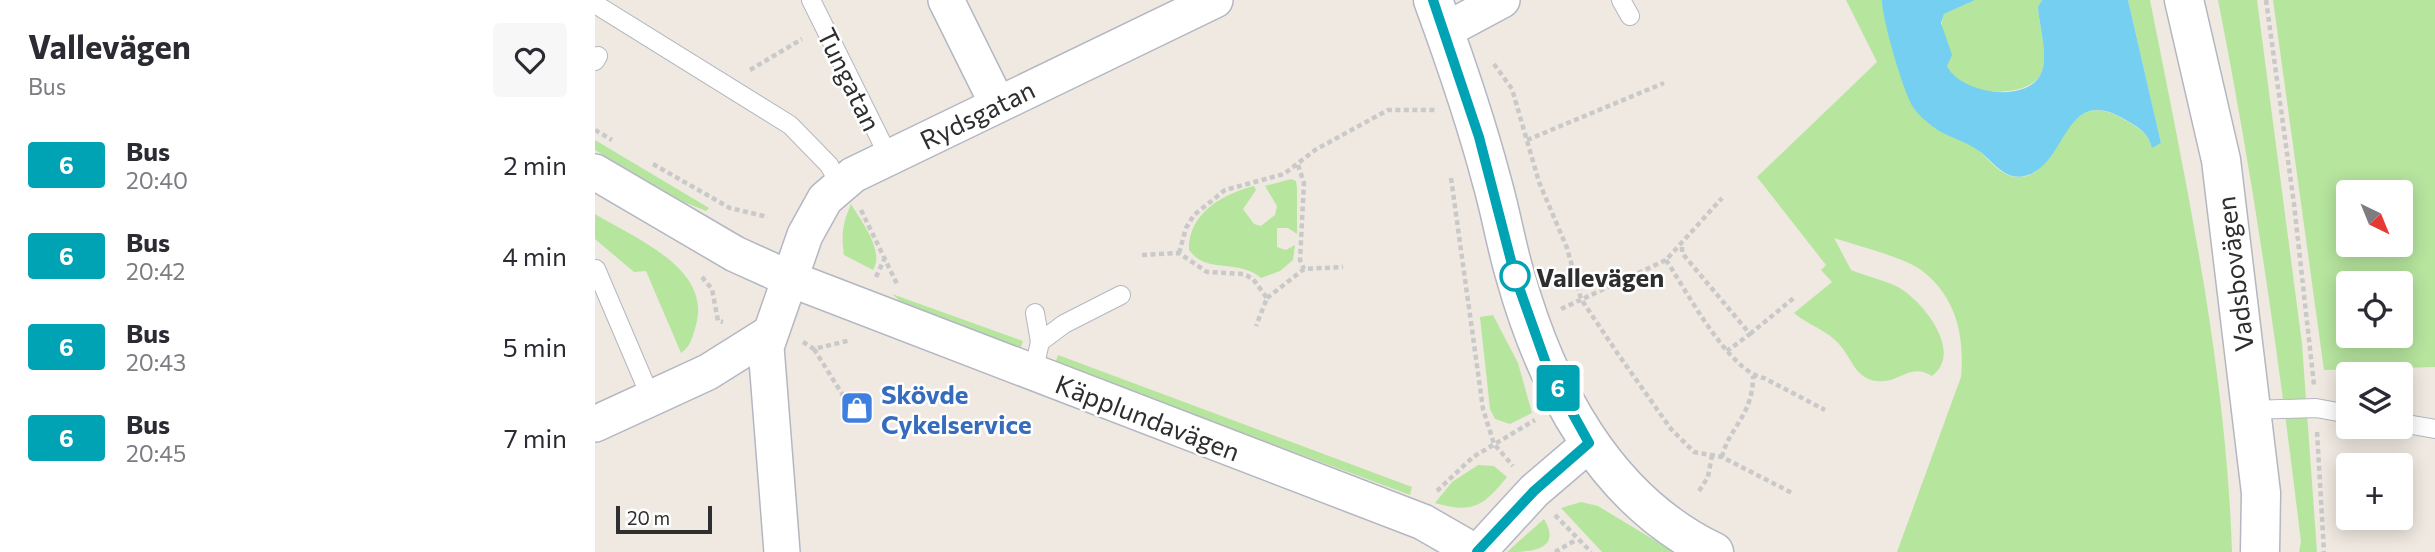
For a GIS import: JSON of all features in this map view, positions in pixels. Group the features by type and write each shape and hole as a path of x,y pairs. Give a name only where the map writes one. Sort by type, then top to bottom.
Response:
{"street":[{"path":"946,0 997,103"},
{"name":"Rydsgatan","path":"782,552 766,347 788,278 825,199 849,195 853,175 997,103 1215,0"},
{"path":"1502,0 1439,16 1479,137 1519,288 1548,369 1589,443 1642,501 1663,519 1714,552"},
{"name":"Vadsbovägen","path":"2184,0 2221,160 2261,493 2260,552"},
{"name":"Käpplundavägen","path":"595,172 735,254 788,278 1037,358 1423,522 1476,552"},
{"path":"595,424 708,372 770,333"},
{"path":"1476,552 1534,491 1589,443"}],"lane":[{"name":"Tungatan","path":"811,0 889,157"},
{"path":"595,4 790,125 829,165 849,195"},
{"path":"596,268 651,398"},
{"path":"1037,358 1064,324 1121,295"},
{"path":"1035,313 1037,358"},
{"path":"2251,410 2316,408 2336,412"},
{"path":"2413,425 2435,429"}],"path":[{"path":"2266,0 2294,204 2316,408 2324,552"},
{"path":"737,92 751,68 824,27"},
{"path":"1490,59 1512,89 1539,182 1567,248 1581,299 1671,429 1694,452 1722,457 1794,494"},
{"path":"1527,140 1664,83"},
{"path":"1433,97 1439,122"},
{"path":"1179,253 1186,228 1195,215 1225,190 1240,184 1273,179 1298,165 1315,150 1388,110 1436,110"},
{"path":"595,130 618,143"},
{"path":"651,162 730,208 768,217"},
{"path":"1298,165 1304,183 1300,260 1304,269"},
{"path":"1451,173 1483,409 1494,444 1514,468"},
{"path":"849,195 899,288"},
{"path":"1562,308 1666,260 1682,246 1707,212 1722,198"},
{"path":"754,223 761,215"},
{"path":"1682,246 1682,253 1750,334"},
{"path":"1142,255 1179,253 1207,272 1244,274 1253,279 1267,298"},
{"path":"875,279 884,259"},
{"path":"1666,260 1727,351 1752,376 1764,378 1825,410"},
{"path":"1256,326 1267,298 1304,269 1343,267"},
{"path":"704,278 712,289 717,321 726,322"},
{"path":"1727,351 1795,297"},
{"path":"814,349 844,397"},
{"path":"1722,457 1725,445 1732,437 1752,396 1752,376"},
{"path":"1434,496 1449,477 1494,444 1535,420"},
{"path":"1699,491 1708,477 1712,455"},
{"path":"1552,512 1576,540 1591,552"},
{"path":"1555,552 1576,540"}],"green space":[{"path":"1846,0 1882,0 1934,128 1973,146 1998,169 2016,177 2032,174 2044,164 2063,135 2086,113 2102,111 2123,119 2145,134 2152,148 2161,143 2128,0 2150,0 2190,206 2213,344 2222,413 2232,552 1897,552 1961,377 1961,347 1956,318 1943,292 1914,265 1834,238 1851,270 1898,287 1908,294 1928,315 1942,341 1944,354 1941,366 1932,376 1917,371 1892,380 1877,381 1864,376 1834,339 1794,313 1832,282 1821,270 1826,265 1757,177 1877,62"},
{"path":"1975,0 2042,0 2038,7 2044,64 2036,80 2014,90 2000,92 1972,88 1952,77 1946,61 1942,30 1944,14"},
{"path":"2218,0 2257,0 2302,344 2317,552 2299,552 2301,542 2265,270"},
{"path":"2273,0 2435,0 2435,367 2413,368 2413,362 2336,362 2336,370 2324,370"},
{"path":"595,140 709,208 706,211 684,202 595,150"},
{"path":"1291,179 1296,181 1297,188 1297,234 1288,228 1277,228 1277,247 1286,250 1295,245 1293,260 1280,271 1261,278 1243,269 1205,262 1196,258 1189,250 1194,226 1219,200 1254,186 1256,190 1243,209 1254,224 1261,226 1275,215 1277,206 1265,186"},
{"path":"851,204 874,245 876,262 873,270 844,255 843,229"},
{"path":"595,214 666,257 681,271 692,287 698,305 696,325 689,344 681,353 646,271 634,272 595,239"},
{"path":"892,294 1023,341 1020,350 906,306"},
{"path":"1493,315 1518,363 1532,413 1510,424 1495,419 1490,409 1480,317"},
{"path":"1058,355 1412,487 1410,495 1055,363"},
{"path":"1478,465 1494,466 1507,477 1491,495 1476,505 1459,508 1435,503 1452,482"},
{"path":"1581,502 1598,506 1674,552 1602,552 1561,508"},
{"path":"1544,519 1549,530 1546,544 1533,550 1507,552"}],"water":[{"path":"1882,0 1975,0 1944,14 1941,23 1952,55 1947,66 1954,76 1980,89 2011,92 2035,82 2042,71 2044,48 2038,7 2042,0 2128,0 2161,143 2152,148 2138,127 2104,111 2089,111 2078,118 2041,167 2020,177 2007,174 1973,147 1937,130 1915,110 1894,55"}],"bus line":[{"name":"6","path":"1433,0 1493,183 1515,276 1548,369 1589,443 1534,491 1477,552"}],"place":[{"name":"Vallevägen","path":"1515,276"},
{"name":"Skövde Cykelservice","path":"857,408"}]}
